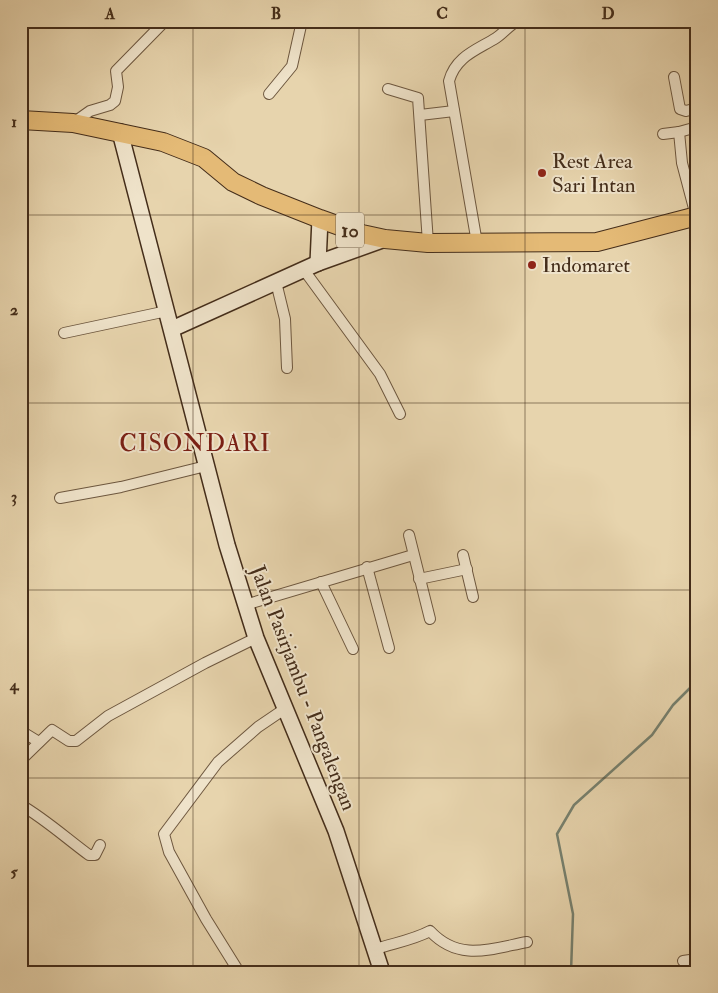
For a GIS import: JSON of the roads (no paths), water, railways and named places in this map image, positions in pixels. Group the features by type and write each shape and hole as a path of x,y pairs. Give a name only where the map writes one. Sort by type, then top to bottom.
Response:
{"highway":[{"name":"10","path":"21,120 73,123 120,132 185,149 204,158 233,182 320,219 362,234 385,239 428,243 597,242 696,216"}],"main road":[{"name":"Jalan Pasirjambu - Pangalengan","path":"120,132 206,466 245,606 256,638 336,831 382,972"},
{"path":"318,263 320,219"},
{"path":"172,330 318,263 385,239"}],"street":[{"path":"73,123 90,110 110,106 115,101 118,87 116,71 164,21"},
{"path":"269,94 292,66 302,21"},
{"path":"477,243 449,81 459,61 470,52 497,38 518,21"},
{"path":"674,77 680,109 686,111 697,108"},
{"path":"388,89 418,98 428,243"},
{"path":"420,115 454,111"},
{"path":"663,134 697,127"},
{"path":"679,132 682,163 696,216"},
{"path":"304,270 380,374 400,414"},
{"path":"276,282 286,326 287,368"},
{"path":"64,333 167,311"},
{"path":"60,498 120,487 206,466"},
{"path":"409,534 430,619"},
{"path":"245,606 367,567 413,555"},
{"path":"463,555 473,597"},
{"path":"367,567 389,648"},
{"path":"419,579 467,569"},
{"path":"321,582 353,649"},
{"path":"21,760 52,730 69,741 76,741 108,716 204,663 256,638"},
{"path":"239,972 206,919 169,852 164,834 218,762 258,727 286,708"},
{"path":"21,731 39,742"},
{"path":"21,805 43,818 52,828 89,855 95,855 100,845"},
{"path":"376,949 400,941 406,941 430,931 444,945 472,952 527,942"},
{"path":"683,961 697,959"}],"waterway":[{"path":"571,972 573,914 557,834 574,805 652,735 673,705 697,681"}],"place":[{"name":"Rest Area Sari Intan","path":"542,173"},
{"name":"Indomaret","path":"532,265"}],"district":[{"name":"CISONDARI","path":"195,443"}]}
